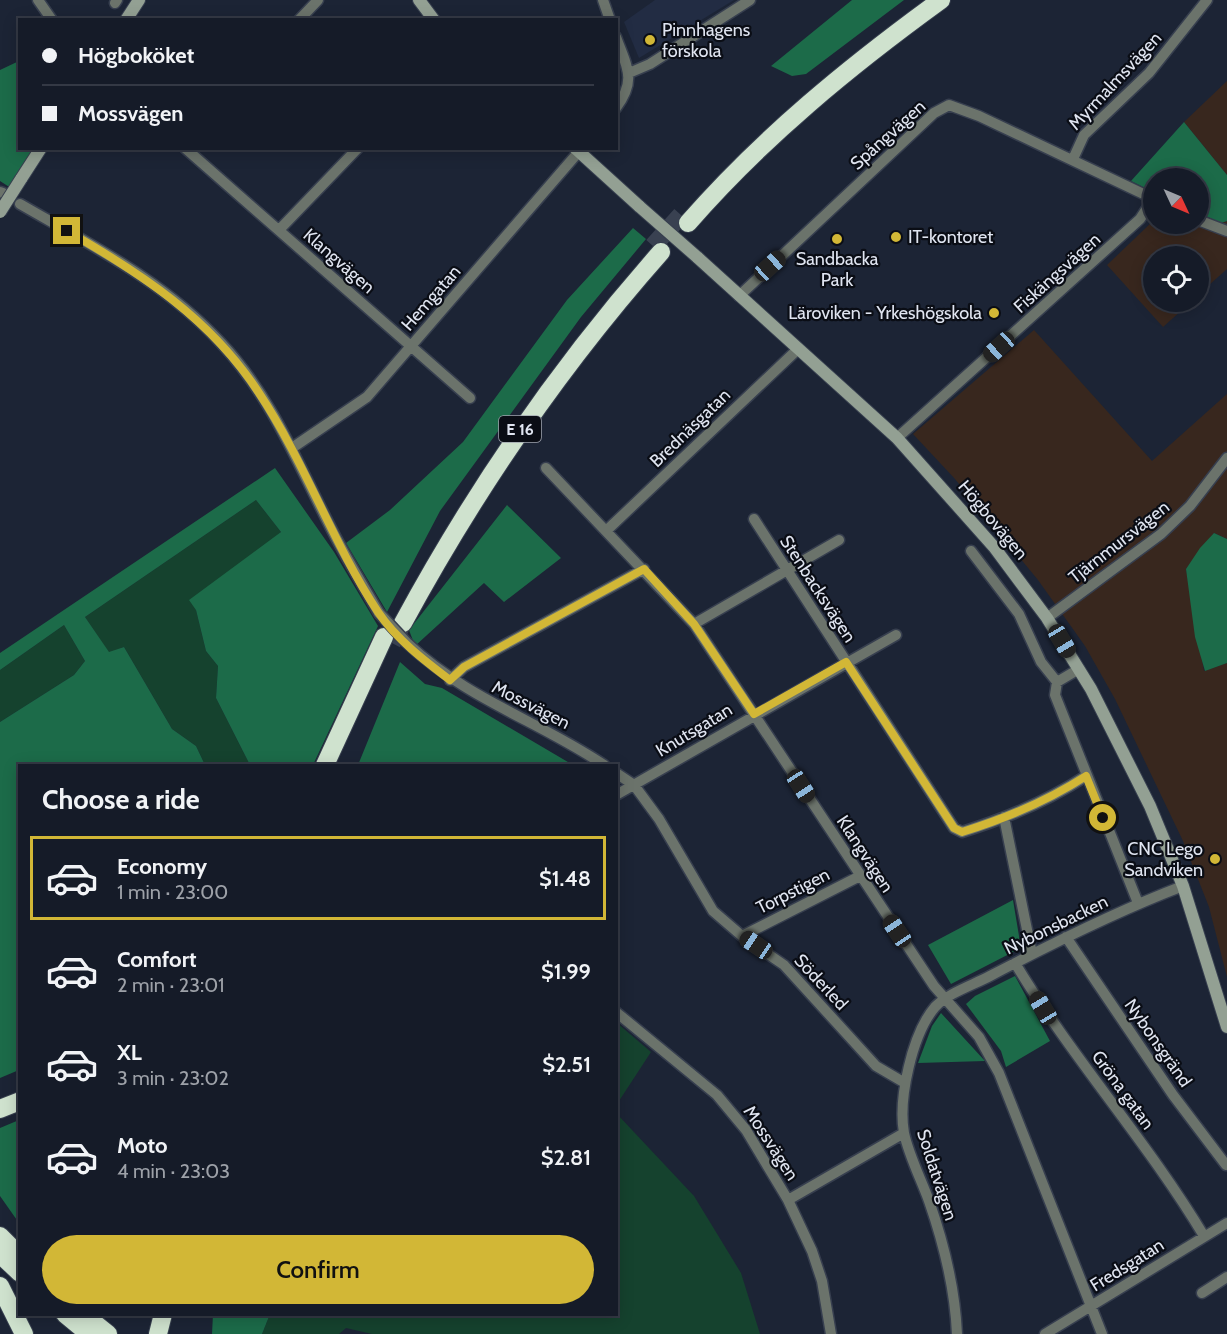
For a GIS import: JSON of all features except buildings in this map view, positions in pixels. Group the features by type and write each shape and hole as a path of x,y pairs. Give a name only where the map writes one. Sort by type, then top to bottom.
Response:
{"highway":[{"path":"924,0 873,38 792,105 717,175 685,219 798,112 879,45 940,0"},
{"name":"E 16","path":"393,618 520,430 657,249"},
{"path":"326,764 394,641"},
{"path":"335,764 394,641"},
{"path":"0,1110 18,1102"},
{"path":"0,1236 18,1254"},
{"path":"0,1254 18,1271"},
{"path":"0,1286 24,1334"},
{"path":"67,1316 89,1334"},
{"path":"86,1316 108,1334"},
{"path":"158,1334 162,1316"},
{"path":"168,1334 172,1316"}],"main road":[{"path":"127,18 139,0"},
{"path":"419,0 432,18"},
{"path":"0,212 40,150"},
{"name":"Högbovägen","path":"578,150 897,438 994,546 1047,618 1079,669 1136,774 1183,886 1227,1027"}],"street":[{"path":"38,0 51,18"},
{"path":"300,18 318,0"},
{"path":"603,0 609,18"},
{"path":"629,73 650,64 750,0"},
{"name":"Myrmalmsvägen","path":"1073,159 1084,135 1149,73 1207,0"},
{"path":"618,43 629,73 629,87 618,105"},
{"name":"Spångvägen","path":"739,296 934,112 949,105 1073,159 1143,194"},
{"name":"Klangvägen","path":"187,150 470,399"},
{"path":"279,231 356,150"},
{"name":"Hemgatan","path":"292,448 367,397 578,150"},
{"name":"Mossvägen","path":"20,204 125,264 163,290 202,323 240,366 292,448 334,535 393,618 394,641 450,680 566,741 602,764"},
{"name":"Fiskängsvägen","path":"897,438 1143,214"},
{"path":"1209,224 1227,231"},
{"name":"Brednäsgatan","path":"606,531 798,349"},
{"name":"Tjärnmursvägen","path":"1047,618 1161,534 1190,506 1227,458"},
{"name":"Klangvägen","path":"546,468 694,624 860,876 945,999 986,1046 999,1073 1102,1334"},
{"name":"Stenbacksvägen","path":"754,519 954,828 962,832 1004,817"},
{"path":"694,624 838,540"},
{"path":"971,551 1019,614 1041,662 1057,682 1055,695 1138,903"},
{"path":"450,680 464,667 644,569"},
{"name":"Knutsgatan","path":"634,785 754,714 896,635"},
{"path":"1057,682 1079,669"},
{"path":"618,774 634,785 618,794"},
{"path":"1032,954 1004,817 1086,776"},
{"name":"Söderled","path":"634,785 659,819 706,902 741,936 784,964 876,1066 905,1083"},
{"name":"Torpstigen","path":"741,936 860,876"},
{"name":"Nybonsbacken","path":"945,999 1066,937 1138,903 1183,886"},
{"name":"Nybonsgränd","path":"1066,937 1173,1095 1226,1165"},
{"name":"Gröna gatan","path":"1015,963 1043,1008 1166,1175 1204,1236"},
{"name":"Soldatvägen","path":"945,999 935,1007 924,1028 905,1083 904,1133 942,1245 952,1283 957,1334"},
{"name":"Mossvägen","path":"618,1014 717,1095 746,1130 788,1200 812,1251 822,1281 831,1334"},
{"name":"Mossvägen","path":"788,1200 904,1133"},
{"name":"Fredsgatan","path":"1045,1334 1227,1223"},
{"path":"1202,1293 1227,1277"}],"shaded area":[{"name":"Pinnhagens förskola","path":"655,0 734,0 639,58 624,22"},
{"path":"1227,81 1227,175 1184,122"},
{"path":"1209,218 1221,223 1227,221 1227,269 1209,285 1209,246 1143,246 1143,305 1107,265 1143,231 1143,234 1209,234"},
{"path":"1149,312 1180,312 1163,327"},
{"path":"1034,330 1152,461 1227,394 1227,539 1214,533 1186,569 1204,671 1227,663 1227,977 1209,907 1183,841 1115,699 1085,646 1038,580 955,479 913,434"}],"green space":[{"path":"852,0 904,0 806,74 792,76 771,66"},
{"path":"18,61 18,150 40,150 14,190 0,181 0,70"},
{"path":"1184,122 1227,175 1227,221 1221,223 1209,218 1209,168 1143,168 1143,187 1131,181"},
{"path":"633,228 646,239 581,317 440,511 387,612 346,543 390,510 463,442 567,300"},
{"path":"275,468 334,552 378,626 313,764 249,764 216,698 218,666 206,651 196,610 189,600 281,532 256,500 85,617 109,652 124,647 172,729 196,746 205,764 18,764 18,1070 0,1078 0,722 74,675 85,661 64,625 0,670 0,653"},
{"path":"256,500 281,532 196,610 206,651 218,666 216,698 249,764 205,764 196,746 172,729 124,647 109,653 85,617"},
{"path":"507,505 561,558 504,602 484,583 415,646 409,630"},
{"path":"1214,533 1227,539 1227,663 1205,671 1195,637 1186,569 1200,548"},
{"path":"64,625 85,661 74,675 0,722 0,670"},
{"path":"400,662 425,684 442,688 571,764 358,764"},
{"path":"1013,900 1021,948 951,984 928,945"},
{"path":"1015,976 1050,1041 1006,1067 1001,1051 966,1004 975,996"},
{"path":"941,1013 985,1061 918,1063 932,1026"},
{"path":"618,1024 651,1052 618,1102"},
{"path":"618,1115 694,1196 741,1273 760,1334 372,1334 346,1328 339,1334 262,1334 269,1316 618,1316"},
{"path":"18,1120 18,1222 0,1196 0,1128"},
{"path":"213,1316 269,1316 262,1334 212,1334"}],"tunnel":[{"path":"653,246 681,215"},
{"path":"392,643 403,623"}],"place":[{"name":"Pinnhagens förskola","path":"650,40"},
{"name":"IT-kontoret","path":"896,237"},
{"name":"Sandbacka Park","path":"837,239"},
{"name":"Läroviken - Yrkeshögskola","path":"994,313"},
{"name":"CNC Lego Sandviken","path":"1215,859"}],"route":[{"path":"67,231 125,264 163,290 223,344 259,392 278,423 334,535 379,614 429,664 450,680 464,667 644,569 694,624 754,714 846,662 954,828 962,832 983,826 1070,786 1086,776 1103,818"}]}
